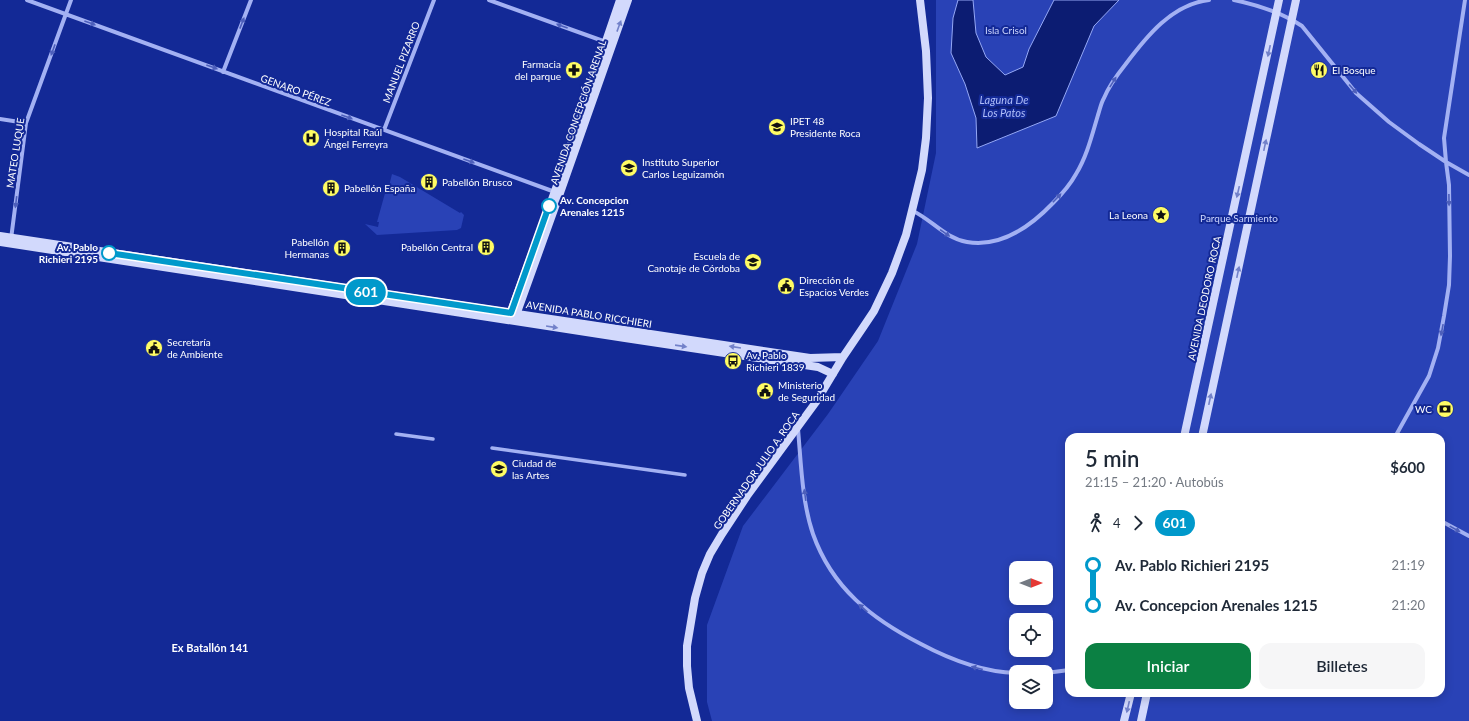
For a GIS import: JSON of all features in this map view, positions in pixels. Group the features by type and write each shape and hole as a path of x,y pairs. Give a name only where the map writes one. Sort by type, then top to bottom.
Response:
{"main road":[{"name":"AVENIDA CONCEPCIÓN ARENAL","path":"512,317 558,192 609,43 620,0"},
{"name":"AVENIDA CONCEPCIÓN ARENAL","path":"609,43 628,0"},
{"path":"843,357 874,311 892,273 906,235 922,170 926,138 928,98 926,51 920,0"},
{"name":"AVENIDA DEODORO ROCA","path":"1185,433 1279,0"},
{"path":"1203,433 1296,0"},
{"name":"AVENIDA PABLO RICCHIERI","path":"0,236 11,241"},
{"name":"AVENIDA PABLO RICCHIERI","path":"0,242 11,241 512,317 818,366 833,374"},
{"name":"AVENIDA PABLO RICCHIERI","path":"512,317 810,358 822,359 843,357"},
{"name":"GOBERNADOR JULIO A. ROCA","path":"696,721 689,688 687,646 695,598 702,573 710,554 722,534 777,454 816,402 843,357"},
{"path":"1124,721 1130,697"},
{"path":"1141,721 1146,697"}],"street":[{"name":"GENARO PÉREZ","path":"27,0 558,192"},
{"name":"MATEO LUQUE","path":"11,241 26,123 72,0"},
{"path":"223,72 251,0"},
{"name":"MANUEL PIZARRO","path":"384,130 434,0"},
{"path":"489,0 609,43"},
{"path":"913,210 921,214 944,234 956,240 980,244 1008,238 1023,230 1043,213 1065,190 1076,175 1086,154 1103,99 1112,82 1136,50 1163,22 1176,12 1209,0"},
{"path":"1234,0 1276,13 1302,26 1356,93 1389,122 1446,162 1469,175"},
{"path":"1397,433 1429,376 1442,330 1449,285 1450,256 1449,186 1444,138 1465,0"},
{"path":"0,119 26,123"},
{"path":"798,427 807,508 813,533 829,569 844,588 868,612 902,635 925,647 966,665 985,670 1009,673"},
{"path":"396,434 433,439"},
{"path":"492,448 685,475"},
{"path":"1445,523 1469,536"},
{"path":"1053,672 1065,671"}],"green space":[{"name":"Parque Sarmiento","path":"936,0 1469,0 1469,721 712,721 707,702 707,625 743,526 828,414 878,341 917,244 936,153"},
{"path":"392,174 400,177 460,213 461,212 464,215 461,228 457,230 377,235 365,224 378,227 379,222 377,222"}],"water":[{"name":"Laguna De Los Patos","path":"958,0 973,0 976,33 986,57 1005,75 1023,67 1029,49 1054,0 1119,0 1094,26 1056,116 977,148 976,118 965,84 951,53 953,18"}],"bus line":[{"name":"601","path":"109,253 511,313 549,206"}],"place":[{"name":"Farmacia del parque","path":"574,70"},
{"name":"El Bosque","path":"1319,70"},
{"name":"IPET 48 Presidente Roca","path":"777,127"},
{"name":"Hospital Raúl Ángel Ferreyra","path":"311,138"},
{"name":"Instituto Superior Carlos Leguizamón","path":"629,168"},
{"name":"Pabellón Brusco","path":"429,182"},
{"name":"Pabellón España","path":"331,188"},
{"name":"Av. Concepcion Arenales 1215","path":"549,206"},
{"name":"La Leona","path":"1161,215"},
{"name":"Pabellón Central","path":"486,247"},
{"name":"Pabellón Hermanas","path":"342,248"},
{"name":"Av. Pablo Richieri 2195","path":"109,253"},
{"name":"Escuela de Canotaje de Córdoba","path":"753,262"},
{"name":"Dirección de Espacios Verdes","path":"786,286"},
{"name":"Secretaría de Ambiente","path":"154,348"},
{"name":"Av. Pablo Richieri 1839","path":"733,361"},
{"name":"Ministerio de Seguridad","path":"765,391"},
{"name":"WC","path":"1445,409"},
{"name":"Ciudad de las Artes","path":"499,469"}],"district":[{"name":"Ex Batallón 141","path":"210,647"}],"park label":[{"name":"Isla Crisol","path":"1006,30"}]}
